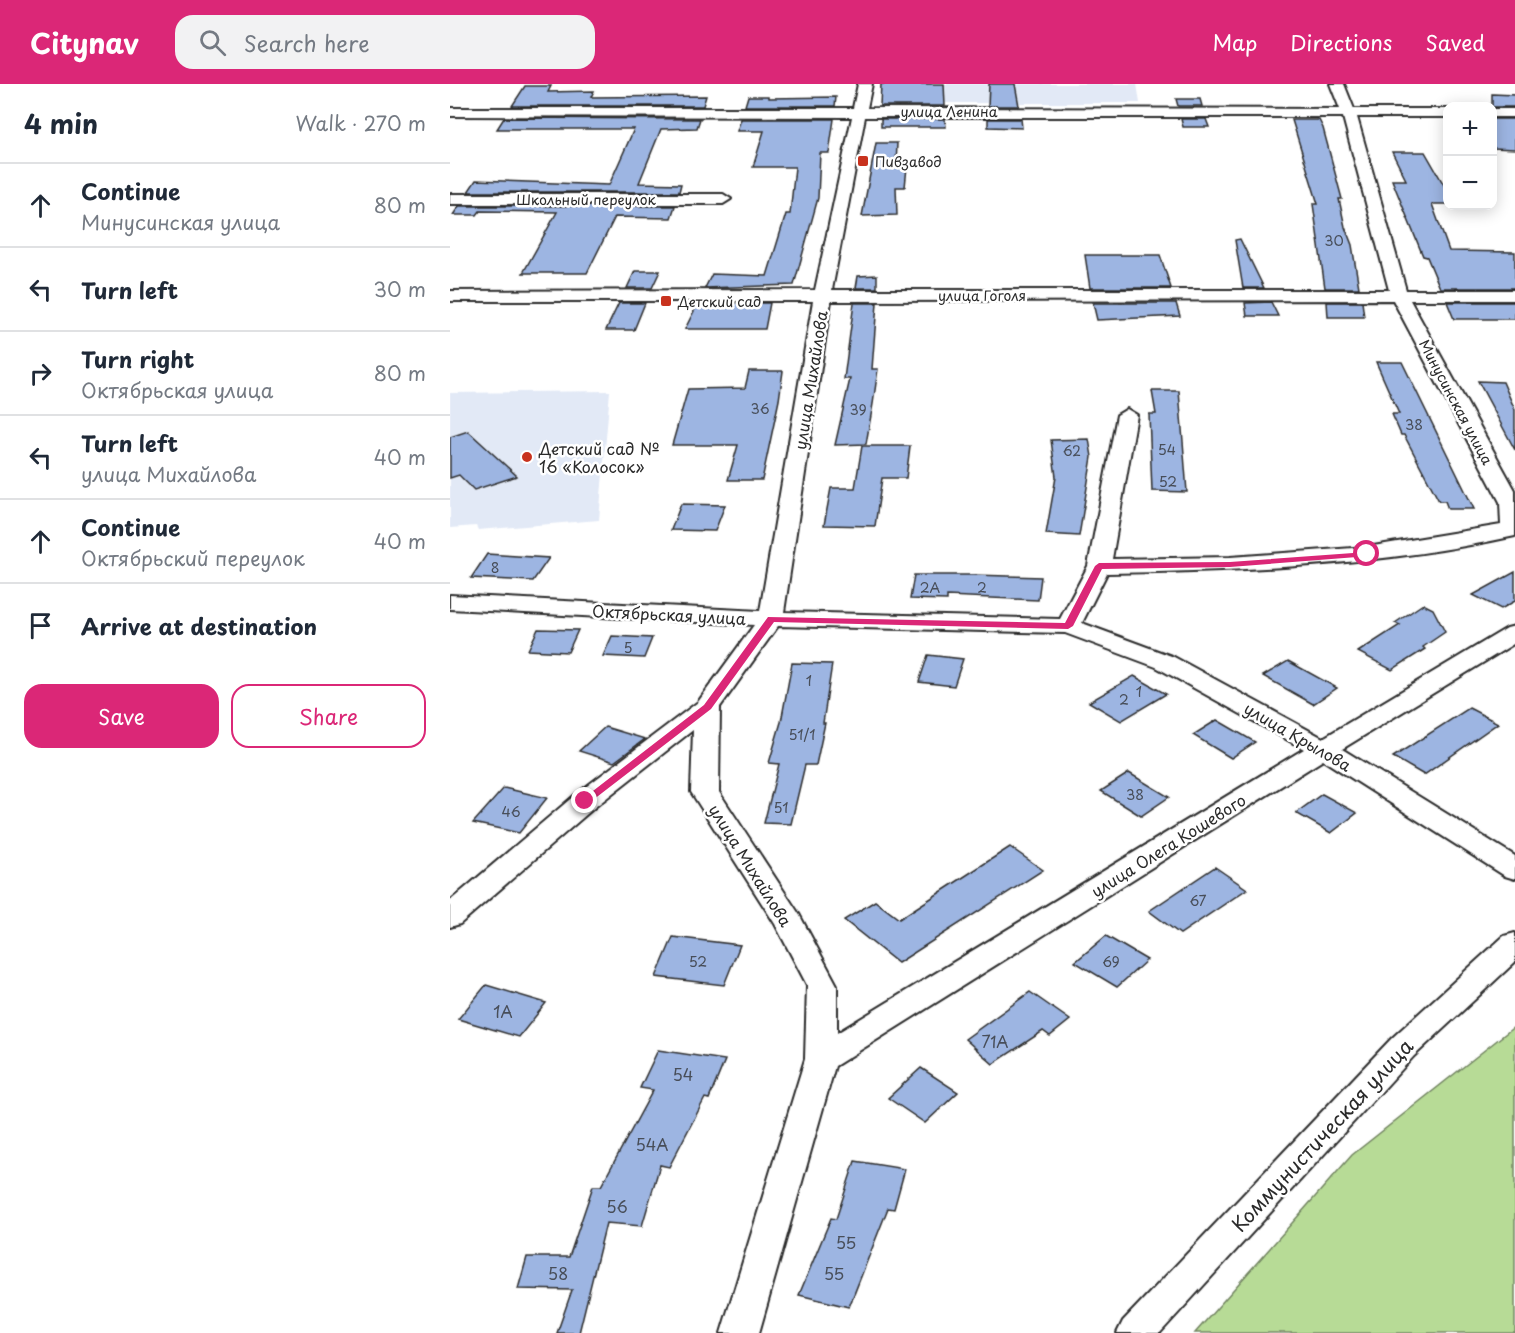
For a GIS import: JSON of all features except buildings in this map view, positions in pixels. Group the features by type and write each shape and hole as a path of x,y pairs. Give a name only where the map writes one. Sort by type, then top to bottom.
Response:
{"street":[{"name":"улица Михайлова","path":"740,1333 821,1059 822,985 788,921 705,792 707,707 771,619 823,294 865,84"},
{"name":"Минусинская улица","path":"1099,566 1230,564 1367,554 1512,530 1511,502 1399,296 1349,113 1337,84"},
{"name":"улица Ленина","path":"450,112 861,110 1443,113"},
{"path":"1497,113 1515,113"},
{"name":"Школьный переулок","path":"450,199 723,199"},
{"name":"улица Гоголя","path":"450,296 823,294 1515,296"},
{"path":"1068,626 1099,566 1126,415"},
{"name":"Октябрьская улица","path":"450,602 771,619 1068,626"},
{"name":"улица Крылова","path":"1068,626 1165,662 1322,748 1515,869"},
{"name":"улица Олега Кошевого","path":"821,1059 1322,748 1515,633"},
{"path":"450,917 585,801 707,707"},
{"name":"Коммунистическая улица","path":"1136,1333 1403,1047 1515,944"}],"shaded area":[{"path":"883,84 1137,84 1140,103 914,103"},
{"name":"Детский сад № 16 «Колосок»","path":"610,391 599,520 478,530 476,526 450,528 450,393"}],"green space":[{"path":"1515,1026 1515,1333 1195,1333 1352,1155"}],"place":[{"name":"Пивзавод","path":"863,161"},
{"name":"Детский сад","path":"666,301"},
{"name":"Детский сад № 16 «Колосок»","path":"527,457"}],"route":[{"path":"585,801 707,707 771,619 1068,626 1099,566 1230,564 1367,554"}]}
